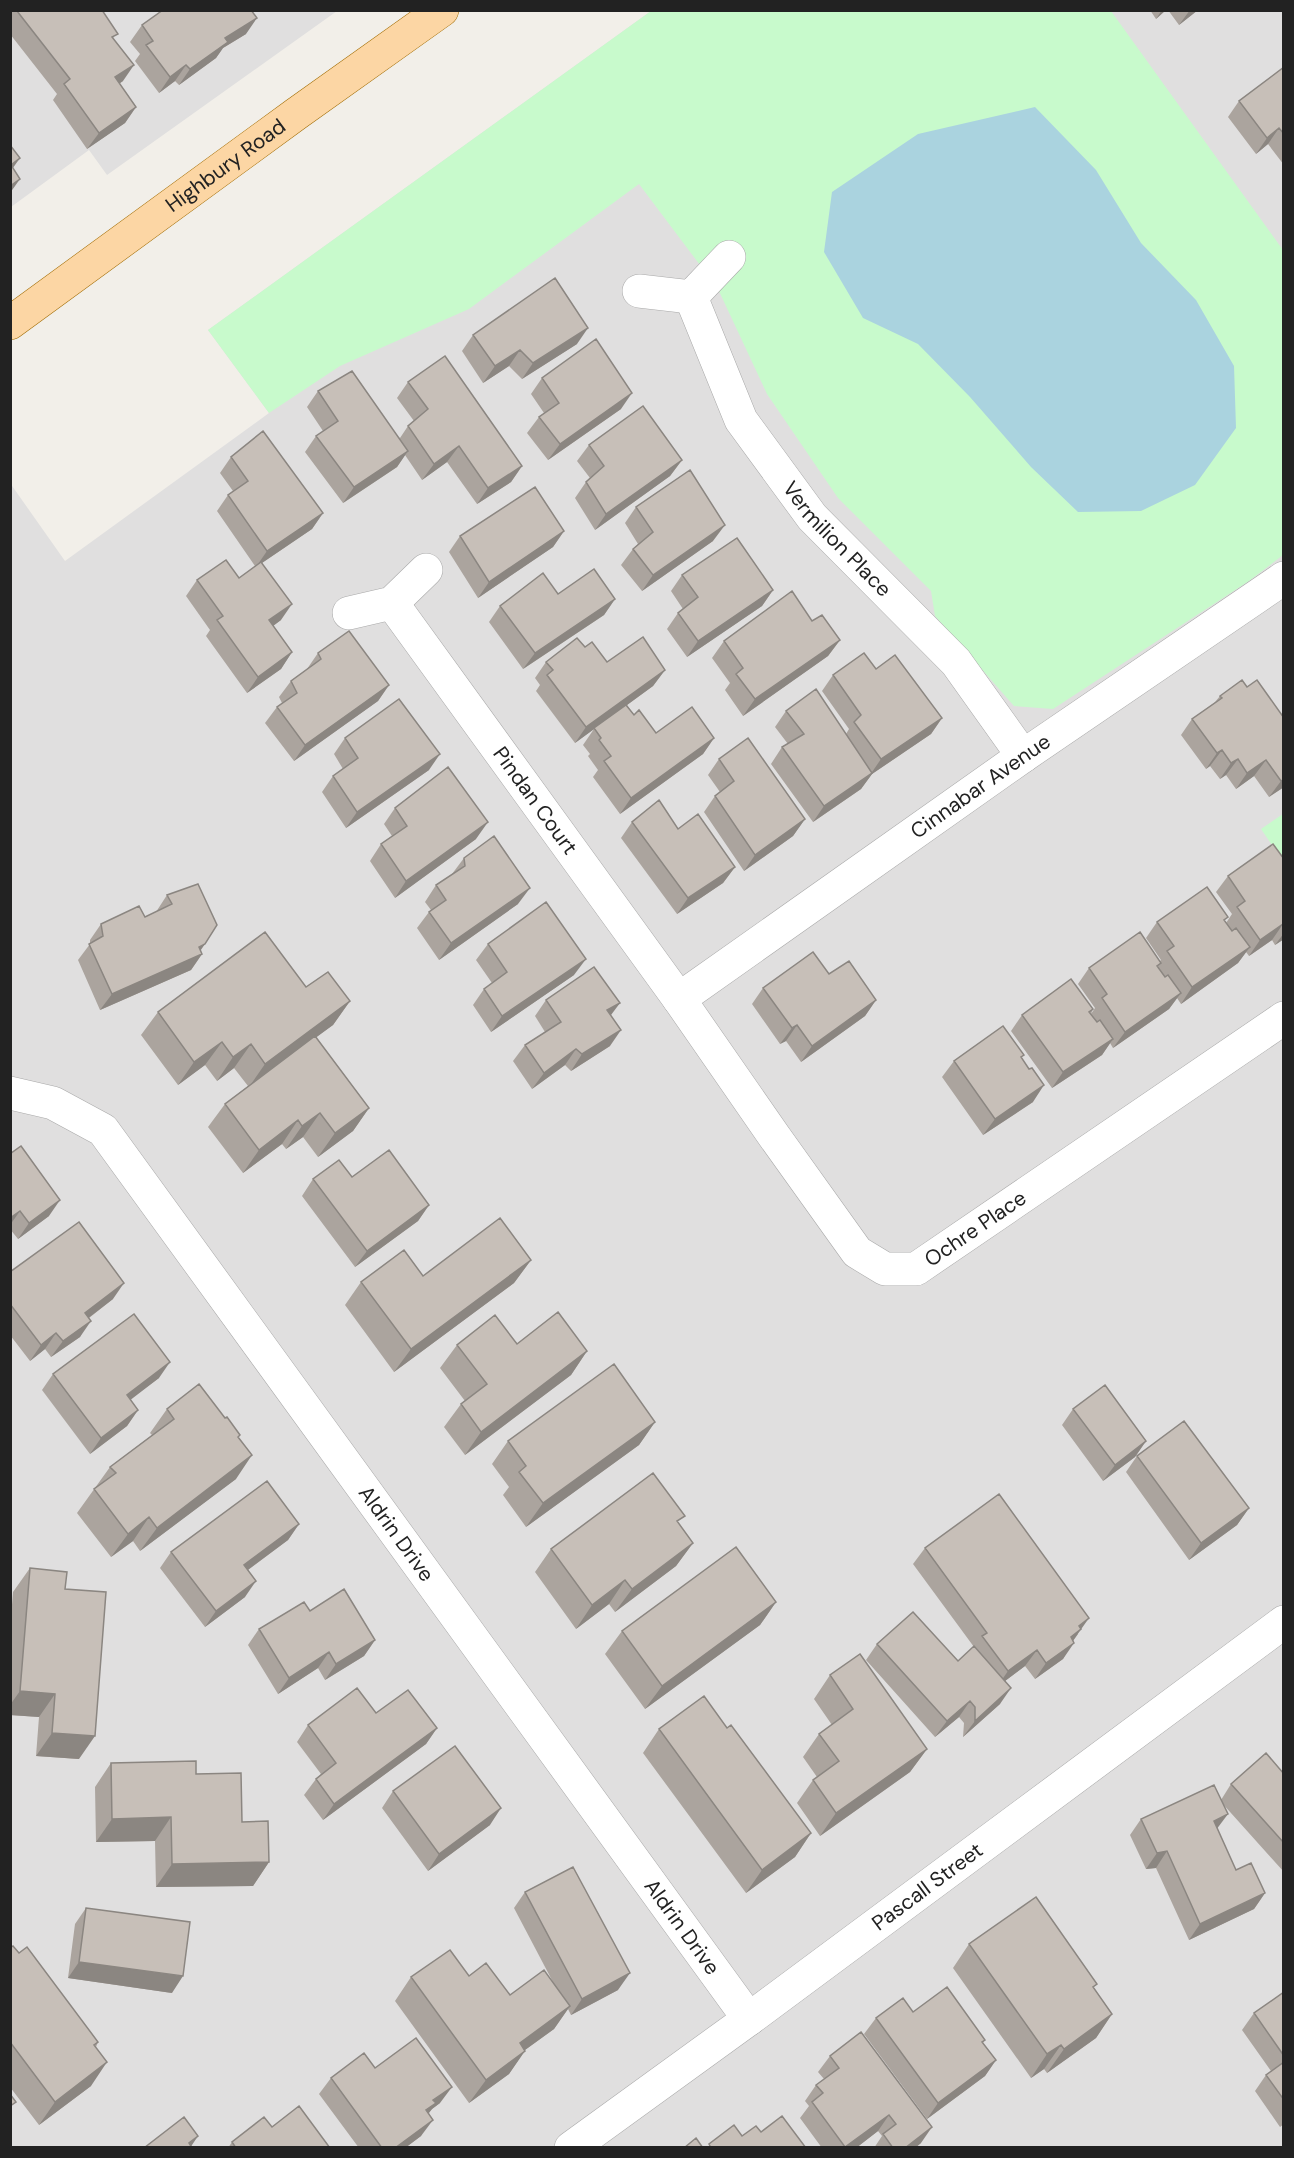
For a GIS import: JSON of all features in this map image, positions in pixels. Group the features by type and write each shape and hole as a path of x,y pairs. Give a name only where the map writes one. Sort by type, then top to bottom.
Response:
{"main road":[{"name":"Highbury Road","path":"10,323 442,10"}],"street":[{"path":"639,291 691,297 729,257"},
{"name":"Vermilion Place","path":"691,297 741,420 812,517 956,662 1023,756"},
{"path":"349,613 392,603 426,570"},
{"name":"Cinnabar Avenue","path":"679,999 1023,756 1284,578"},
{"name":"Pindan Court","path":"392,603 679,999"},
{"name":"Ochre Place","path":"679,999 857,1252 885,1269 916,1269 1284,1018"},
{"name":"Aldrin Drive","path":"10,1093 53,1103 103,1130 749,2019"},
{"name":"Pascall Street","path":"571,2148 749,2019 1284,1622"}],"shaded area":[{"path":"11,11 337,11 107,175 89,150 11,207"},
{"path":"651,11 1283,11 1283,2147 11,2147 10,483 65,561 269,413 208,330"}],"green space":[{"path":"651,11 1111,11 1283,250 1283,555 1249,581 1053,709 1014,706 935,616 931,591 838,498 767,394 718,289 639,184 469,309 340,366 269,413 208,330"},
{"path":"1283,814 1283,861 1261,829"}],"water":[{"path":"1035,107 1096,170 1141,243 1196,300 1234,366 1236,428 1195,485 1141,511 1078,512 1031,467 970,397 918,344 863,318 824,252 832,192 918,134"}],"building":[{"path":"18,10 102,10 118,34 112,37 134,65 115,77 136,107 99,133 64,84 70,79"},
{"path":"163,10 251,10 257,18 225,38 228,42 190,69 186,65 170,77 146,45 153,41 142,25"},
{"path":"1284,67 1284,134 1279,128 1267,138 1239,101"},
{"path":"10,145 20,158 11,165 20,179 10,186"},
{"path":"555,278 588,328 533,363 520,350 495,366 473,335"},
{"path":"596,339 632,393 560,444 539,417 559,403 542,378"},
{"path":"445,356 522,466 488,488 459,446 434,464 408,426 428,409 408,382"},
{"path":"352,371 408,451 354,487 316,436 338,421 318,391"},
{"path":"643,406 682,460 606,514 586,482 604,466 589,445"},
{"path":"263,431 323,513 267,551 228,495 248,481 231,457"},
{"path":"690,470 725,525 653,575 633,549 653,532 636,507"},
{"path":"535,487 564,531 489,582 460,536"},
{"path":"737,538 773,590 698,641 678,613 698,597 682,575"},
{"path":"226,560 239,578 261,562 292,604 269,620 292,652 258,677 217,620 223,616 197,580"},
{"path":"594,569 615,599 535,653 500,606 543,573 558,594"},
{"path":"792,591 812,621 822,615 840,640 755,699 736,674 743,668 724,641"},
{"path":"349,631 389,685 305,745 277,707 297,693 291,681 321,659 318,653"},
{"path":"643,637 665,670 586,727 547,675 553,670 546,662 577,638 585,647 592,642 607,662"},
{"path":"864,653 876,669 895,655 942,718 881,759 854,722 861,715 833,675"},
{"path":"1242,680 1247,687 1257,680 1284,718 1284,779 1281,781 1266,760 1247,773 1238,759 1231,763 1222,750 1217,753 1192,719 1222,698 1220,696"},
{"path":"816,689 872,773 824,806 782,747 804,734 786,711"},
{"path":"399,699 440,754 357,812 333,776 358,758 345,738"},
{"path":"626,705 634,715 639,710 656,733 692,707 714,738 631,798 604,761 611,756 599,740 601,738 594,728"},
{"path":"748,738 805,819 755,855 715,796 734,781 719,759"},
{"path":"448,767 488,822 406,881 381,844 407,826 395,808"},
{"path":"659,800 678,829 698,814 735,867 688,898 632,822"},
{"path":"494,836 530,888 451,943 429,912 446,900 436,885 465,866 464,858"},
{"path":"1273,844 1284,859 1284,925 1260,940 1237,907 1245,901 1228,876"},
{"path":"198,884 217,925 205,944 199,947 202,954 112,994 89,944 103,936 101,924 139,906 145,917 172,904 167,895"},
{"path":"1207,887 1228,917 1224,920 1232,931 1236,928 1250,947 1192,987 1167,951 1174,946 1157,922"},
{"path":"546,902 586,959 502,1016 484,989 507,972 488,944"},
{"path":"265,932 306,987 328,972 350,1001 265,1064 251,1044 233,1057 222,1042 194,1062 158,1012"},
{"path":"1140,932 1161,963 1157,966 1165,977 1168,975 1181,993 1125,1032 1102,998 1107,994 1089,968"},
{"path":"813,952 829,974 849,961 876,1000 812,1046 797,1025 792,1028 763,988"},
{"path":"594,967 620,1003 607,1010 621,1030 582,1054 576,1049 544,1073 525,1045 561,1022 546,1000"},
{"path":"1071,979 1093,1009 1089,1012 1097,1022 1100,1020 1113,1039 1063,1072 1022,1015"},
{"path":"1003,1026 1024,1055 1021,1057 1029,1069 1032,1068 1044,1085 995,1119 954,1061"},
{"path":"315,1036 369,1108 335,1133 320,1113 302,1126 298,1120 259,1150 225,1104"},
{"path":"21,1146 60,1200 29,1223 20,1211 10,1218 10,1154"},
{"path":"389,1150 429,1205 367,1251 313,1179 339,1160 352,1177"},
{"path":"500,1218 531,1260 411,1349 361,1282 404,1250 423,1276"},
{"path":"79,1222 124,1283 85,1313 91,1321 63,1341 56,1333 41,1345 10,1304 10,1272"},
{"path":"558,1312 587,1351 481,1432 461,1404 487,1384 457,1345 495,1315 517,1344"},
{"path":"134,1314 170,1362 127,1395 138,1410 101,1438 53,1374"},
{"path":"614,1364 655,1422 543,1503 519,1472 526,1466 508,1441"},
{"path":"199,1384 225,1418 227,1417 240,1435 238,1437 252,1455 157,1528 149,1517 128,1534 94,1489 116,1473 110,1467 174,1419 167,1409"},
{"path":"1105,1385 1146,1441 1115,1465 1073,1409"},
{"path":"1184,1421 1249,1508 1201,1543 1137,1456"},
{"path":"653,1473 685,1516 677,1521 693,1543 632,1589 625,1580 592,1605 551,1549"},
{"path":"267,1481 299,1524 244,1565 256,1581 216,1611 171,1552"},
{"path":"999,1494 1089,1618 1071,1637 1074,1643 1046,1663 1037,1650 1008,1671 982,1636 987,1633 925,1548"},
{"path":"736,1547 776,1602 662,1686 622,1631"},
{"path":"30,1568 67,1572 65,1589 106,1592 95,1736 52,1733 55,1694 20,1691"},
{"path":"344,1589 375,1640 336,1664 329,1652 289,1678 259,1629 304,1602 310,1611"},
{"path":"913,1612 958,1661 974,1646 1011,1688 975,1721 975,1707 970,1701 947,1721 877,1644"},
{"path":"860,1654 927,1749 836,1813 813,1780 839,1761 819,1734 853,1709 830,1675"},
{"path":"357,1688 376,1713 408,1690 437,1728 334,1804 316,1779 336,1763 308,1725"},
{"path":"704,1696 727,1728 731,1725 811,1833 762,1870 659,1729"},
{"path":"455,1746 501,1808 439,1854 393,1791"},
{"path":"1266,1753 1284,1774 1284,1843 1231,1784"},
{"path":"196,1761 196,1774 241,1773 242,1822 268,1821 269,1862 172,1864 171,1817 112,1819 111,1763"},
{"path":"1214,1785 1228,1814 1214,1821 1236,1870 1251,1863 1265,1893 1200,1924 1167,1851 1157,1853 1141,1819"},
{"path":"573,1867 630,1973 582,1999 525,1892"},
{"path":"1036,1897 1097,1984 1093,1987 1112,2014 1064,2049 1061,2045 1047,2054 969,1944"},
{"path":"86,1908 190,1922 183,1976 79,1962"},
{"path":"13,1946 19,1953 27,1947 98,2042 94,2045 107,2062 55,2102 10,2042 10,1948"},
{"path":"450,1950 469,1976 486,1963 510,1995 544,1970 570,2006 520,2043 525,2051 486,2080 411,1977"},
{"path":"947,1987 985,2040 982,2042 996,2060 938,2103 876,2018 903,1998 913,2012"},
{"path":"1284,1992 1284,2056 1254,2013"},
{"path":"861,2032 932,2127 905,2148 893,2148 883,2134 896,2124 889,2115 845,2147 812,2102 823,2093 816,2085 839,2068 830,2056"},
{"path":"416,2038 452,2087 433,2100 436,2103 426,2110 433,2120 395,2148 382,2148 331,2078 364,2053 375,2068"},
{"path":"1284,2062 1284,2100 1266,2075"},
{"path":"10,2094 16,2102 10,2106"},
{"path":"299,2106 330,2148 236,2148 232,2142 264,2117 272,2127"},
{"path":"782,2116 806,2148 711,2148 709,2144 734,2125 742,2136 756,2126 761,2132"},
{"path":"184,2117 198,2136 189,2143 192,2148 144,2148"},
{"path":"696,2138 703,2148 684,2148"}]}
